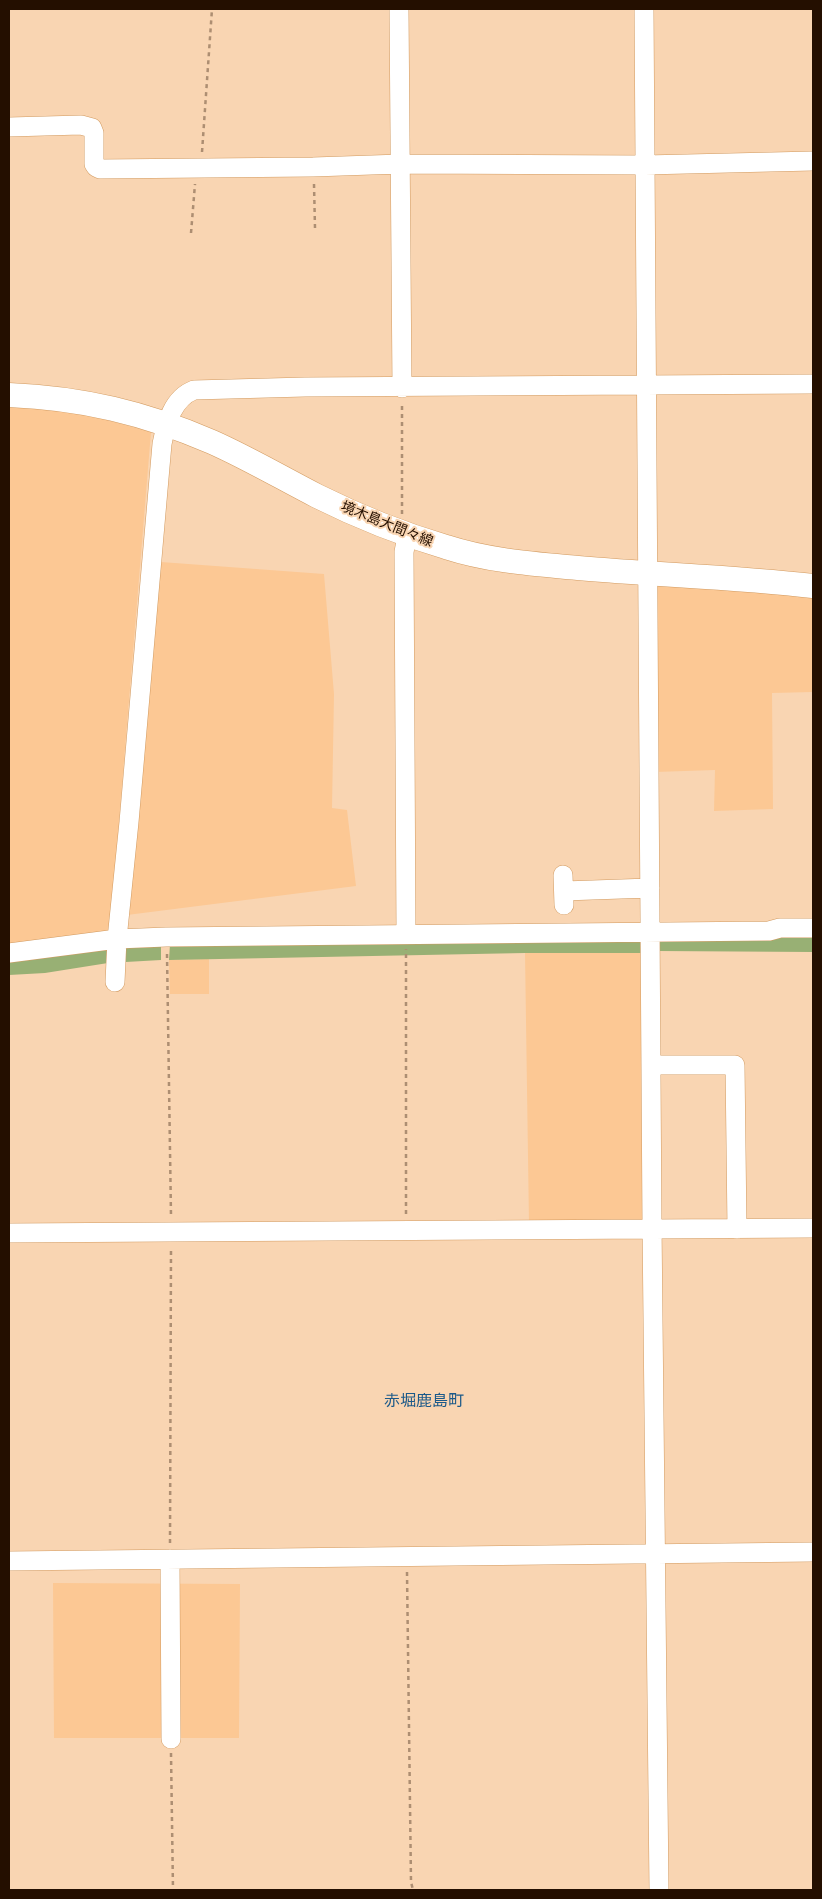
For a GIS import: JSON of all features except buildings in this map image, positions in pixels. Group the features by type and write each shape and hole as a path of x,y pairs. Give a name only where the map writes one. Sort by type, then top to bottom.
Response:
{"main road":[{"name":"境木島大間々線","path":"9,395 35,396 91,403 120,409 166,425 213,443 319,497 401,533 448,548 498,559 648,574 813,586"}],"street":[{"path":"399,9 402,388"},
{"path":"644,9 659,1890"},
{"path":"9,127 81,125 92,128 94,132 94,164 96,168 100,169 313,167 401,164 644,165 813,161"},
{"path":"115,982 117,939 130,822 162,444 166,425 176,404 185,393 194,390 304,387 402,388 813,384"},
{"path":"401,533 404,552 406,934"},
{"path":"564,890 650,888"},
{"path":"9,953 117,939 406,934 769,932 780,928 813,928"},
{"path":"651,1065 735,1065 737,1229"},
{"path":"9,1233 813,1228"},
{"path":"9,1560 813,1552"},
{"path":"170,1559 171,1739"}],"path":[{"path":"190,233 196,174 201,158 212,9"},
{"path":"313,167 315,228"},
{"path":"401,533 402,388"},
{"path":"406,934 406,1230"},
{"path":"407,1556 411,1882 413,1890"},
{"path":"171,1739 173,1890"}],"shaded area":[{"path":"9,406 66,409 151,432 110,932 9,947"},
{"path":"161,562 324,574 334,694 332,808 347,810 356,886 127,915"},
{"path":"660,584 813,594 813,692 772,693 773,809 714,811 715,770 655,772 654,589"},
{"path":"525,953 644,953 645,1222 529,1224"},
{"path":"209,959 209,994 170,994 169,960"},
{"path":"53,1583 240,1584 239,1738 54,1738"}],"green space":[{"path":"644,936 644,953 525,953 169,960 170,944"},
{"path":"813,936 813,952 658,951 658,937"},
{"path":"161,945 161,960 108,963 45,973 9,975 9,958"}],"district":[{"name":"赤堀鹿島町","path":"424,1401"}]}
